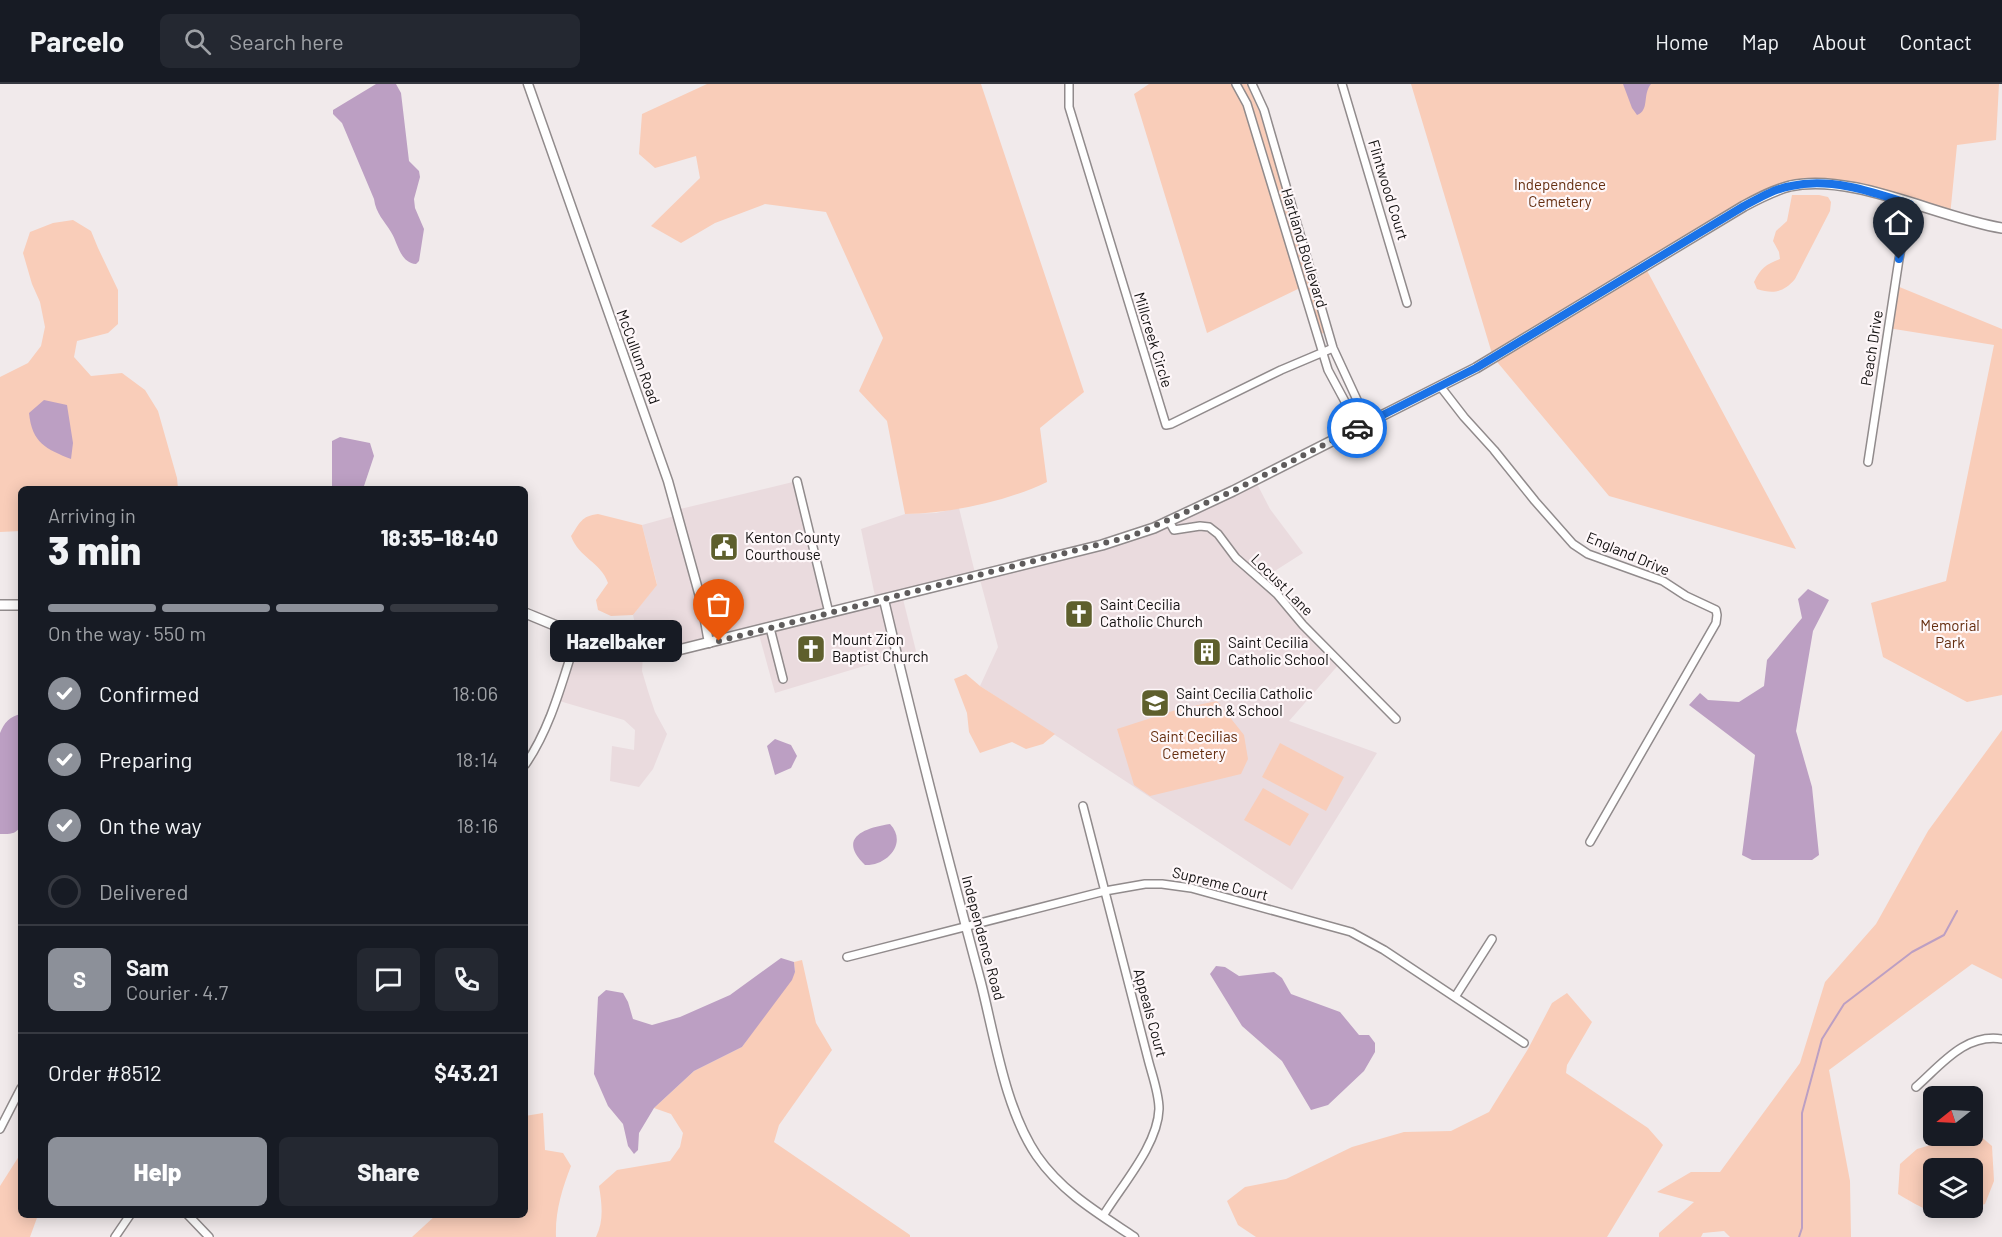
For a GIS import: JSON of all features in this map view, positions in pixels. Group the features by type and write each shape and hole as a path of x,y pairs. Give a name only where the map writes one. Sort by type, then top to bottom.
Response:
{"main road":[{"path":"528,614 624,651 642,655 672,652 1132,536 1233,491 1440,386 1512,346 1744,206 1781,189 1806,183 1856,188 1957,218 2002,228"},
{"path":"0,605 18,606"}],"street":[{"name":"McCullum Road","path":"528,84 668,481 702,604 709,643"},
{"name":"Millcreek Circle","path":"1069,84 1069,107 1166,425 1281,370 1334,348"},
{"name":"Hartland Boulevard","path":"1236,84 1247,104 1328,370 1349,409 1358,413"},
{"name":"Hartland Boulevard","path":"1252,84 1264,110 1334,348 1358,402 1358,413 1364,424"},
{"name":"Flintwood Court","path":"1342,84 1407,303"},
{"name":"Peach Drive","path":"1868,462 1899,259 1910,204"},
{"name":"England Drive","path":"1440,386 1573,544 1588,554 1663,581 1686,596 1716,610 1716,623 1590,842"},
{"path":"797,481 829,613"},
{"name":"Locust Lane","path":"1169,520 1174,530 1200,526 1209,527 1218,534 1236,558 1277,594 1303,625 1396,719"},
{"name":"Independence Road","path":"884,600 906,695 1013,1106 1026,1137 1050,1173 1079,1201 1134,1237"},
{"path":"770,628 783,678"},
{"path":"528,760 550,716 578,633"},
{"name":"Appeals Court","path":"1083,806 1151,1069 1159,1111 1154,1134 1103,1216"},
{"name":"Supreme Court","path":"847,957 1105,891 1145,884 1162,884 1191,888 1351,932 1384,950 1524,1043"},
{"path":"1455,997 1492,939"},
{"path":"1916,1087 1965,1044 1984,1038 2002,1039"},
{"path":"0,1129 18,1094"},
{"path":"115,1237 128,1218"},
{"path":"191,1218 209,1237"}],"shaded area":[{"path":"376,84 396,84 401,93 409,161 419,171 420,177 414,199 415,208 424,229 419,261 416,264 406,260 400,252 391,232 378,213 342,123 333,114 333,110"},
{"path":"1623,84 1651,84 1641,113 1637,115 1632,108"},
{"path":"44,400 67,405 73,443 71,459 42,444 33,431 29,413"},
{"path":"340,437 370,443 374,456 364,486 332,486 332,441"},
{"name":"Saint Cecilia Catholic Church & School","path":"1255,480 1270,509 1303,553 1262,579 1341,662 1289,721 1377,753 1292,890 980,686 998,647 979,576 1132,536"},
{"path":"797,481 828,609 876,601 861,529 905,514 936,513 959,508 976,577 902,595 918,659 899,663 897,656 775,693 758,631 643,655 642,671 648,691 655,712 667,734 653,769 639,787 610,781 612,746 634,750 635,730 624,720 556,700 578,633 642,655 633,615 657,584 642,525 678,515 676,510"},
{"path":"1808,589 1829,600 1813,631 1796,731 1812,787 1819,855 1812,860 1752,860 1742,855 1755,755 1689,705 1700,693 1708,700 1739,702 1764,686 1767,660 1802,618 1798,599"},
{"path":"18,715 18,829 10,834 0,834 0,733 3,726"},
{"path":"775,739 791,745 797,756 791,768 775,775 767,746"},
{"path":"890,824 897,839 893,852 881,862 865,865 853,848 857,836 871,828"},
{"path":"781,958 794,962 795,972 792,980 742,1047 694,1071 654,1108 639,1133 638,1150 634,1154 628,1146 623,1124 608,1106 594,1074 598,997 606,990 623,993 633,1019 652,1025 680,1017 730,995"},
{"path":"1216,966 1225,967 1239,976 1274,972 1282,978 1291,994 1340,1012 1359,1035 1369,1035 1375,1043 1375,1052 1364,1071 1328,1105 1311,1110 1282,1061 1242,1026 1210,974"}],"green space":[{"path":"707,84 981,84 1084,392 1040,428 1047,482 996,501 941,511 905,514 887,421 859,391 883,338 826,212 765,204 715,223 681,243 651,226 700,178 696,156 655,168 639,154 642,114"},
{"path":"1149,84 1236,84 1247,104 1302,287 1207,333 1134,94"},
{"path":"1239,84 1247,84 1260,113 1325,329 1324,333 1320,334 1318,331 1258,126"},
{"name":"Independence Cemetery","path":"1411,84 1999,84 1996,140 1957,145 1950,216 1831,184 1781,189 1644,265 1796,549 1609,496 1493,357"},
{"path":"1792,195 1828,197 1831,202 1830,211 1795,279 1782,290 1768,292 1757,289 1754,282 1759,274 1767,265 1780,259 1773,241 1776,231 1787,221"},
{"path":"73,220 91,231 118,290 118,324 108,333 77,341 74,357 91,376 122,373 145,390 158,411 178,486 18,486 18,531 0,532 0,377 28,363 41,346 45,327 40,302 23,253 30,232 53,223"},
{"name":"Memorial Park","path":"1897,286 2002,329 2002,695 1967,702 1883,657 1871,603 1946,581 1994,345 1888,328"},
{"path":"598,514 642,525 657,585 633,615 611,616 598,610 596,600 608,583 600,570 579,550 571,536 584,518"},
{"path":"966,674 980,686 1055,734 1043,744 1026,749 1012,742 980,753 969,732 967,713 954,679"},
{"name":"Saint Cecilias Cemetery","path":"1217,701 1244,735 1248,759 1241,774 1150,796 1134,785 1117,729 1179,709"},
{"path":"2002,730 2002,979 1972,964 1829,1070 1850,1181 1851,1237 1730,1237 1724,1231 1703,1233 1701,1237 1659,1237 1659,1233 1694,1202 1657,1192 1691,1172 1720,1172 1800,1063 1825,982 1876,924 1928,831"},
{"path":"1280,743 1344,777 1326,811 1262,777"},
{"path":"1263,788 1309,814 1290,846 1244,820"},
{"path":"802,960 816,1023 832,1050 779,1125 774,1142 910,1237 596,1237 601,1219 599,1186 617,1170 670,1161 680,1147 683,1133 671,1114 654,1108 694,1071 742,1047 795,972 794,962"},
{"path":"1567,993 1592,1022 1567,1065 1566,1073 1648,1128 1663,1145 1607,1237 1256,1237 1238,1225 1227,1201 1245,1187 1286,1179 1352,1147 1404,1132 1451,1131 1489,1112 1528,1049 1552,1003"},
{"path":"543,1113 545,1150 563,1153 571,1166 560,1201 556,1237 412,1237 433,1218 528,1218 528,1116"},
{"path":"1983,1138 1992,1146 1994,1181 1985,1204 1983,1205 1983,1158 1923,1158 1923,1207 1898,1194 1900,1164 1917,1149 1927,1146 1983,1146"},
{"path":"18,1158 18,1218 37,1218 30,1237 0,1237 0,1186"}],"waterway":[{"path":"1799,1237 1802,1228 1802,1113 1822,1039 1844,1004 1912,952 1944,935 1957,911"}],"way so far":[{"path":"719,641 1132,536 1233,491 1357,428"}],"place":[{"name":"Kenton County Courthouse","path":"724,547"},
{"name":"Saint Cecilia Catholic Church","path":"1079,614"},
{"name":"Hazelbaker","path":"719,641"},
{"name":"Mount Zion Baptist Church","path":"811,649"},
{"name":"Saint Cecilia Catholic School","path":"1207,652"},
{"name":"Saint Cecilia Catholic Church & School","path":"1155,703"}],"route":[{"path":"1357,428 1476,368 1675,246 1744,206 1781,189 1806,183 1831,184 1856,188 1910,204 1899,259"}]}
